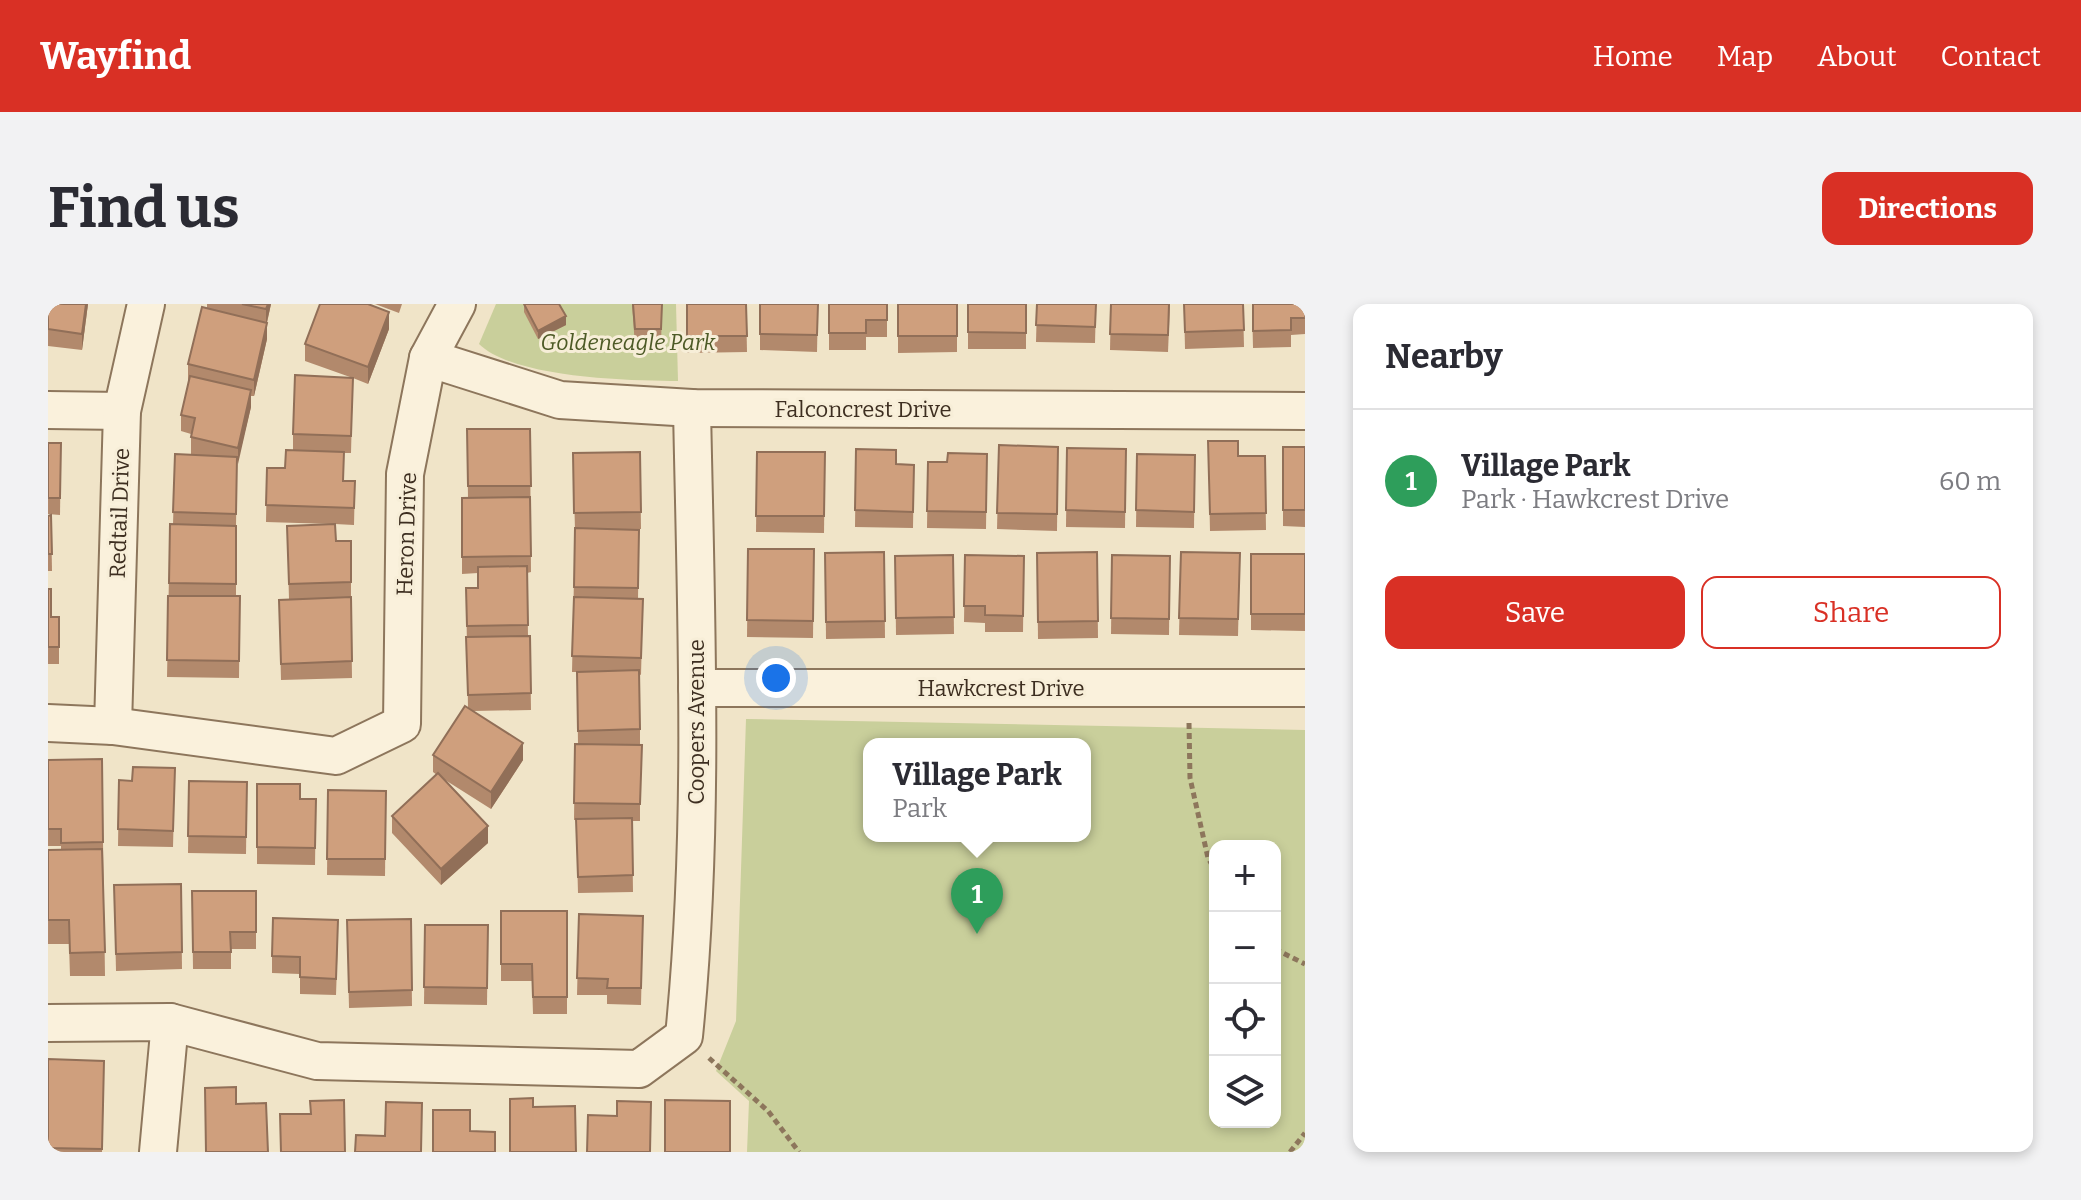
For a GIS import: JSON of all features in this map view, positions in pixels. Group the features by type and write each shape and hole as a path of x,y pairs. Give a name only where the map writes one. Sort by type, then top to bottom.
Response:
{"street":[{"name":"Redtail Drive","path":"113,726 122,411 146,304"},
{"name":"Heron Drive","path":"113,726 336,756 402,724 405,474 428,358 457,304"},
{"name":"Falconcrest Drive","path":"428,358 560,400 692,408 1305,411"},
{"name":"Coopers Avenue","path":"684,1036 696,922 697,688 692,408"},
{"path":"48,410 122,411"},
{"name":"Hawkcrest Drive","path":"697,688 1305,688"},
{"path":"48,723 113,726"},
{"path":"158,1152 170,1022"},
{"path":"48,1023 170,1022 317,1061 639,1069 684,1036"}],"path":[{"path":"1188,689 1190,778 1209,860"},
{"path":"1281,952 1305,964"},
{"path":"684,1036 768,1111 799,1152"},
{"path":"1290,1152 1305,1133"}],"green space":[{"name":"Goldeneagle Park","path":"496,304 676,304 678,381 631,380 544,371 495,355 479,344"},
{"path":"746,719 1305,730 1305,1152 747,1152 749,1101 716,1071 736,1021"}],"building":[{"path":"48,304 86,304 82,334 48,329"},
{"path":"242,304 268,304 266,309"},
{"path":"320,304 368,304 389,312 368,367 305,344"},
{"path":"524,304 559,304 566,316 538,331"},
{"path":"633,304 662,304 661,329 635,329"},
{"path":"687,304 746,304 747,336 687,336"},
{"path":"760,304 818,304 817,335 760,334"},
{"path":"829,304 887,304 887,320 866,320 866,333 829,333"},
{"path":"898,304 957,304 957,336 898,336"},
{"path":"968,304 1026,304 1026,333 968,332"},
{"path":"1037,304 1096,304 1095,327 1036,325"},
{"path":"1111,304 1169,304 1168,335 1110,334"},
{"path":"1184,304 1243,304 1244,330 1185,332"},
{"path":"1253,304 1305,304 1305,318 1291,318 1291,330 1253,331"},
{"path":"202,307 267,323 254,380 188,364"},
{"path":"295,375 353,378 351,436 293,434"},
{"path":"190,376 251,390 238,448 191,437 195,418 181,415"},
{"path":"467,429 530,429 531,486 468,486"},
{"path":"1208,441 1238,441 1238,456 1265,456 1266,513 1210,514"},
{"path":"48,443 61,443 60,498 48,498"},
{"path":"999,445 1058,447 1057,514 997,513"},
{"path":"1283,447 1305,447 1305,510 1283,510"},
{"path":"1067,448 1126,449 1125,512 1066,510"},
{"path":"856,449 896,450 896,464 914,465 913,512 855,510"},
{"path":"286,450 344,452 343,481 355,481 354,508 266,505 267,468 285,468"},
{"path":"640,452 641,512 574,513 573,453"},
{"path":"757,452 825,452 824,516 756,516"},
{"path":"948,453 987,454 986,512 927,511 928,462 947,462"},
{"path":"175,454 237,457 236,514 173,512"},
{"path":"1137,454 1195,455 1194,512 1136,510"},
{"path":"530,497 531,556 462,557 462,498"},
{"path":"51,515 52,554 48,554 48,516"},
{"path":"170,524 236,526 236,584 169,583"},
{"path":"335,524 336,541 351,541 351,582 289,584 287,526"},
{"path":"575,528 639,530 638,588 574,587"},
{"path":"748,549 814,549 813,621 747,620"},
{"path":"884,552 885,621 826,622 825,553"},
{"path":"1097,552 1098,621 1038,622 1037,553"},
{"path":"1181,552 1240,553 1238,619 1179,618"},
{"path":"1251,554 1305,554 1305,614 1251,614"},
{"path":"953,555 954,617 896,618 895,556"},
{"path":"965,555 1024,556 1023,616 985,615 985,606 964,606"},
{"path":"1112,555 1170,556 1169,619 1111,618"},
{"path":"527,566 528,625 467,626 466,588 478,588 478,567"},
{"path":"48,589 51,589 51,617 59,617 59,647 48,647"},
{"path":"168,596 240,596 239,661 167,660"},
{"path":"351,597 352,661 281,664 279,600"},
{"path":"574,597 643,599 641,658 572,656"},
{"path":"530,636 531,693 468,695 466,637"},
{"path":"639,670 640,729 578,731 577,672"},
{"path":"465,706 523,743 491,792 433,755"},
{"path":"575,744 642,745 640,804 574,803"},
{"path":"102,759 103,842 61,843 61,829 48,829 48,760"},
{"path":"133,767 175,768 173,831 118,829 119,780 132,781"},
{"path":"438,773 488,826 441,869 392,816"},
{"path":"189,781 247,782 246,837 188,836"},
{"path":"257,784 300,784 300,799 316,799 315,848 257,847"},
{"path":"328,790 386,791 385,859 327,859"},
{"path":"632,818 633,875 578,877 576,819"},
{"path":"102,849 105,952 70,953 69,920 48,920 48,850"},
{"path":"181,884 182,952 116,954 114,885"},
{"path":"192,891 256,891 256,932 230,932 231,952 193,952"},
{"path":"501,911 567,911 567,997 533,997 532,964 501,964"},
{"path":"579,914 643,916 641,988 607,988 608,979 577,978"},
{"path":"273,918 338,920 336,979 300,977 300,957 272,956"},
{"path":"411,919 412,990 349,992 347,920"},
{"path":"425,925 488,925 487,988 424,987"},
{"path":"48,1059 104,1061 102,1149 48,1148"},
{"path":"236,1087 236,1104 266,1103 268,1152 206,1152 205,1088"},
{"path":"533,1098 533,1107 575,1106 576,1152 510,1152 510,1099"},
{"path":"344,1100 345,1152 281,1152 280,1114 311,1114 310,1101"},
{"path":"665,1100 730,1101 730,1152 665,1152"},
{"path":"617,1101 651,1102 650,1152 587,1152 588,1115 617,1116"},
{"path":"386,1102 422,1103 421,1152 355,1152 356,1135 385,1136"},
{"path":"433,1110 470,1110 470,1131 495,1132 495,1152 433,1152"}],"place":[{"name":"Village Park","path":"977,934"}]}
